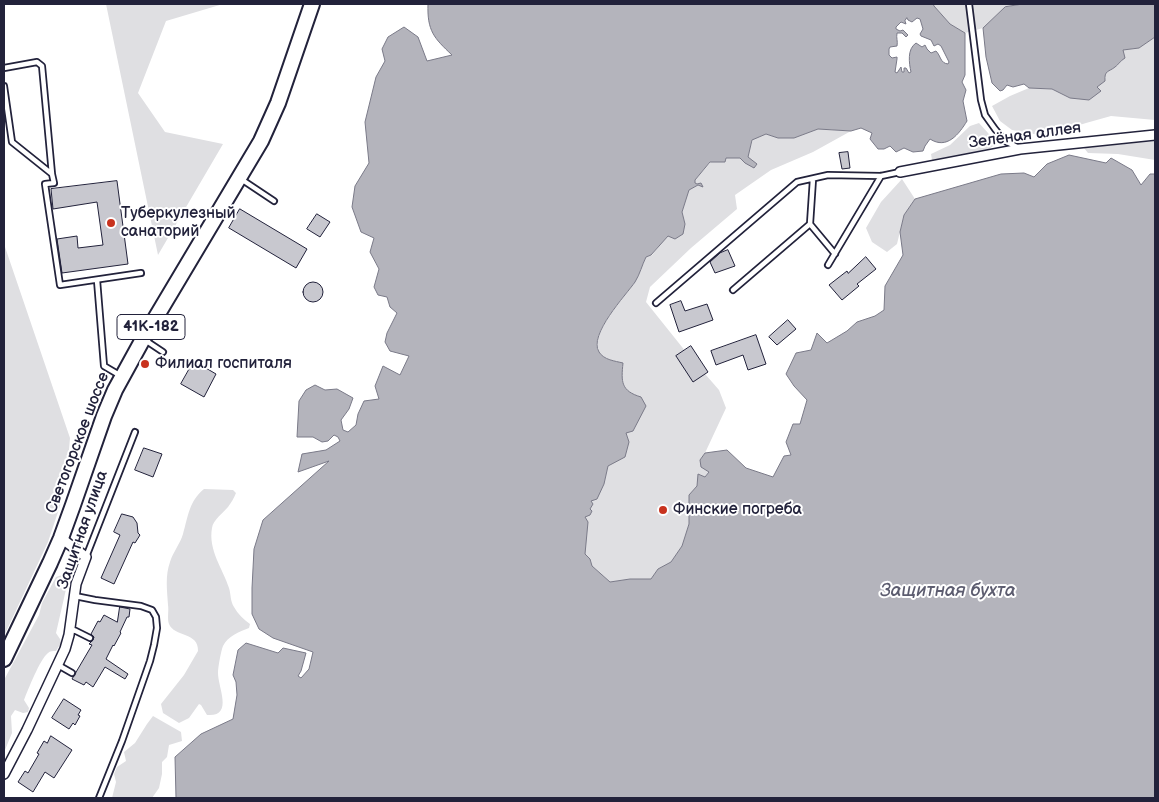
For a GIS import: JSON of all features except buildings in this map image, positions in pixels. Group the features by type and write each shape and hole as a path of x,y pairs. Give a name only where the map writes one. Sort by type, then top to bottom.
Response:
{"main road":[{"name":"Светогорское шоссе","path":"4,658 61,538 104,416 122,376 261,141 278,103 312,4"}],"street":[{"name":"Зелёная аллея","path":"900,172 1020,149 1155,135"},
{"path":"61,538 86,557"},
{"name":"Защитная улица","path":"4,774 65,649 70,629 76,584 86,557"}],"lane":[{"path":"968,4 981,100 985,115 1005,141 1020,149"},
{"path":"4,68 36,62 42,66 54,183 45,184 60,285 141,273"},
{"path":"4,86 12,142 52,174"},
{"path":"656,303 797,182 828,175 881,176 900,172"},
{"path":"828,264 881,176"},
{"path":"240,178 274,201"},
{"path":"813,179 810,224 835,254"},
{"path":"733,290 810,224"},
{"path":"97,280 104,366 122,376"},
{"path":"143,339 163,352"},
{"name":"Защитная улица","path":"86,557 134,432"},
{"path":"75,596 141,606 152,610 156,617 157,628 150,661 122,741 99,798"},
{"path":"70,629 90,638"},
{"path":"58,665 72,672"}],"shaded area":[{"path":"106,4 223,4 166,21 138,93 165,132 223,144 158,255"},
{"path":"933,4 1023,4 1005,7 983,28 965,33 950,24"},
{"path":"1155,37 1155,120 1111,116 1045,136 1012,130 1000,121 992,106 1029,88 1052,89 1070,98 1101,91 1097,87 1108,70 1115,67 1119,62 1123,50 1139,48"},
{"path":"979,123 997,143 989,149 932,160 931,154 950,145 970,126"},
{"path":"818,129 851,131 813,152 771,170 735,195 737,209 691,248 650,287 646,302 719,390 726,408 700,460 709,471 705,477 699,474 697,486 689,495 689,524 682,546 671,562 658,569 651,579 630,579 610,582 592,566 590,559 584,554 585,517 590,509 591,501 604,484 608,466 625,433 630,394 622,380 623,364 601,354 597,345 603,326 635,282 646,257 652,255 668,235 685,224 682,212 689,190 698,185 695,183 695,180 711,162 725,162 726,158 740,158 745,163 753,139 766,134 778,138 794,138"},
{"path":"1155,141 1155,160 1118,154 1088,153 1084,148"},
{"path":"902,179 915,199 904,215 897,244 887,252 872,242 866,228 881,202"},
{"path":"4,244 70,438 67,472 60,506 48,542 4,636"},
{"path":"204,489 233,490 236,493 229,505 216,519 211,536 214,552 229,588 233,605 239,614 250,624 249,628 231,637 223,646 218,673 223,700 220,711 207,715 199,704 189,718 179,723 163,713 161,704 184,675 198,651 195,641 176,631 169,624 167,573 171,558 182,538 192,504"},
{"path":"62,575 67,578 67,585 56,633 61,643 56,651 50,652 45,656 34,675 24,700 29,708 28,712 23,713 15,710 11,716 12,733 4,751 4,680 39,615 42,603 56,577"},
{"path":"153,716 181,732 182,741 169,745 167,757 162,762 159,788 152,798 112,798 116,782 114,774 117,767 126,761 124,752 135,743"}],"water":[{"name":"Защитная бухта","path":"428,4 933,4 950,24 965,33 965,75 962,82 966,90 963,101 967,121 960,131 947,142 936,142 930,139 923,151 913,152 904,148 896,152 890,146 878,149 870,139 872,133 861,128 851,131 818,129 794,138 778,138 766,134 752,140 748,157 757,164 754,168 740,158 726,158 725,162 710,162 695,180 695,183 701,183 703,187 698,185 689,190 682,212 685,224 683,234 675,239 668,236 651,255 646,257 635,282 603,326 597,345 601,355 613,361 623,363 622,375 626,389 634,395 641,397 646,406 633,431 626,433 629,442 625,457 608,466 604,484 597,499 591,501 593,504 590,509 592,511 590,515 585,517 588,522 585,554 590,559 592,566 610,582 630,579 651,579 658,569 671,562 682,546 689,524 689,495 697,486 698,474 705,477 709,472 701,467 700,460 705,453 727,450 746,468 773,477 784,456 791,455 786,442 793,424 800,424 807,400 786,374 796,353 811,350 817,333 827,343 847,331 857,322 875,316 884,310 885,286 903,255 900,232 904,215 915,199 1001,174 1024,173 1034,177 1047,164 1069,155 1106,163 1111,158 1132,170 1141,185 1150,174 1155,174 1155,798 176,798 175,757 201,734 233,719 237,695 236,682 233,675 238,650 246,643 278,653 283,648 306,653 298,676 301,678 309,669 313,652 273,638 259,629 252,614 254,549 263,520 329,461 298,472 302,454 326,450 340,441 334,435 328,441 322,442 313,437 297,437 299,401 306,390 315,385 325,390 337,389 353,398 349,409 341,420 343,430 348,432 356,425 358,414 364,401 379,399 375,386 383,366 400,375 409,356 390,351 385,342 387,333 397,313 390,307 387,297 378,295 374,287 379,269 370,252 374,238 361,232 352,207 355,186 369,163 365,122 376,77 385,61 382,49 388,37 404,27 418,37 427,61 452,55 436,39 430,28","holes":["907,18 912,22 917,18 920,19 923,29 920,34 921,36 931,40 934,46 938,44 941,46 949,62 948,64 942,61 936,51 931,53 925,45 922,47 916,43 910,52 911,72 909,73 906,68 902,72 901,67 897,73 895,72 897,57 892,58 889,55 889,49 890,47 897,46 897,33 902,33 906,37 908,35 903,30 896,29 901,22 906,24 905,21"]},
{"path":"1023,4 1155,4 1155,37 1139,48 1123,50 1125,58 1106,73 1105,81 1097,87 1101,91 1089,100 1070,98 1052,89 1029,88 1024,84 1013,87 1007,85 1000,91 992,83 986,57 983,28 1005,7"}],"place":[{"name":"Туберкулезный санаторий","path":"111,223"},
{"name":"Филиал госпиталя","path":"145,364"},
{"name":"Финские погреба","path":"663,510"}]}
